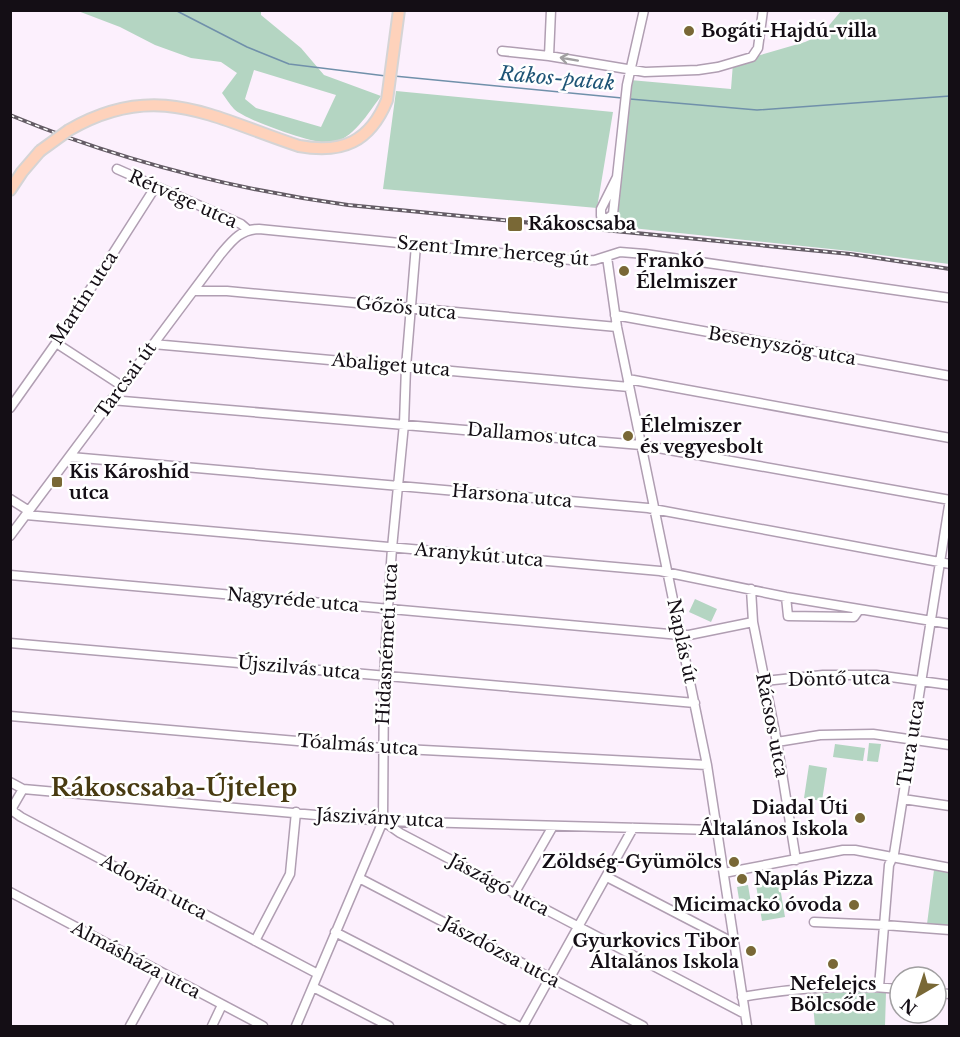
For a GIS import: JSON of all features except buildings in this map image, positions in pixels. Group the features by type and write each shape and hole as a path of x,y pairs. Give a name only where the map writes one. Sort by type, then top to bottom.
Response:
{"main road":[{"path":"10,190 40,151 69,129 109,110 145,104 193,110 299,146 315,149 350,144 369,130 381,114 387,100 399,10"}],"street":[{"path":"549,56 551,10"},
{"path":"617,177 626,90 644,10"},
{"path":"502,51 663,73 718,67 752,57 758,48 762,10"},
{"name":"Rétvége utca","path":"117,170 241,224 248,230"},
{"name":"Martin utca","path":"10,408 56,343 156,186"},
{"name":"Szent Imre herceg út","path":"248,230 259,229 581,261 595,261 620,252 950,298"},
{"name":"Tarcsai út","path":"10,537 227,247 241,233 248,230"},
{"name":"Hidasnémeti utca","path":"296,1026 383,821 384,675 416,245"},
{"name":"Naplás út","path":"607,257 617,327 707,765 747,1026"},
{"name":"Gőzös utca","path":"194,291 227,291 617,327"},
{"name":"Besenyszög utca","path":"615,315 950,376"},
{"path":"56,343 122,386"},
{"name":"Abaliget utca","path":"153,344 406,367 629,383 950,438"},
{"name":"Dallamos utca","path":"111,400 641,445 950,500"},
{"name":"Harsona utca","path":"71,457 654,509 950,564"},
{"path":"10,499 28,513"},
{"name":"Tura utca","path":"879,987 889,866 903,799 950,500"},
{"name":"Aranykút utca","path":"28,513 667,572 786,597 950,624"},
{"name":"Nagyréde utca","path":"10,575 680,635 753,622"},
{"name":"Rácsos utca","path":"751,589 753,622 777,742 796,860"},
{"name":"Aranykút utca","path":"786,597 788,615 854,617 859,610"},
{"name":"Újszilvás utca","path":"10,643 695,703"},
{"name":"Döntő utca","path":"764,681 823,675 876,675 950,685"},
{"name":"Tóalmás utca","path":"10,716 383,748 707,765"},
{"path":"777,742 820,735 873,734 950,746"},
{"name":"Jászivány utca","path":"10,782 23,789 383,821 716,830"},
{"name":"Adorján utca","path":"23,789 12,808 14,812 318,974"},
{"path":"903,799 950,806"},
{"path":"255,941 290,874 296,813"},
{"name":"Jászágó utca","path":"383,821 400,833 514,894 745,1014"},
{"path":"514,894 553,826"},
{"path":"523,1026 633,828"},
{"path":"723,873 843,850 855,850 950,868"},
{"path":"607,877 734,944"},
{"name":"Jászdózsa utca","path":"358,878 643,1026"},
{"name":"Almásháza utca","path":"10,892 159,973 263,1026"},
{"path":"814,922 884,924 950,930"},
{"path":"335,932 518,1026"},
{"path":"130,1026 159,973"},
{"path":"313,987 389,1026"},
{"path":"742,997 814,988 888,988"},
{"path":"212,1026 222,1005"}],"green space":[{"path":"78,11 261,11 261,15 301,48 324,75 381,96 359,125 346,137 330,143 310,140 265,125 234,109 222,93 237,73 221,62 191,58 155,45 120,27","holes":["254,70 336,95 321,127 256,108 245,99"]},
{"path":"841,11 949,11 949,264 613,226 630,80 731,89 733,63 805,42 821,35"},
{"path":"396,91 613,112 597,208 383,189"},
{"path":"695,599 717,609 711,622 689,612"},
{"path":"869,743 881,744 878,762 867,761"},
{"path":"835,744 865,748 863,761 833,757"},
{"path":"809,765 827,768 822,801 804,798"},
{"path":"934,870 949,873 949,927 927,924"},
{"path":"779,881 785,917 762,921 756,885"},
{"path":"748,885 751,903 740,905 737,887"},
{"path":"886,993 885,1026 815,1026 812,994"}],"waterway":[{"name":"Rákos-patak","path":"175,10 247,47 289,64 386,76"},
{"name":"Rákos-patak","path":"394,76 622,98"},
{"name":"Rákos-patak","path":"630,99 757,110 950,96"}],"railway":[{"path":"10,115 134,159 261,191 348,205 850,254 950,269"}],"place":[{"name":"Bogáti-Hajdú-villa","path":"689,31"},
{"name":"Rákoscsaba","path":"515,224"},
{"name":"Frankó Élelmiszer","path":"624,271"},
{"name":"Élelmiszer és vegyesbolt","path":"628,436"},
{"name":"Kis Károshíd utca","path":"57,482"},
{"name":"Diadal Úti Általános Iskola","path":"860,818"},
{"name":"Zöldség-Gyümölcs","path":"734,862"},
{"name":"Naplás Pizza","path":"742,879"},
{"name":"Micimackó óvoda","path":"854,905"},
{"name":"Gyurkovics Tibor Általános Iskola","path":"751,951"},
{"name":"Nefelejcs Bölcsőde","path":"833,964"}],"district":[{"name":"Rákoscsaba-Újtelep","path":"174,788"}]}
